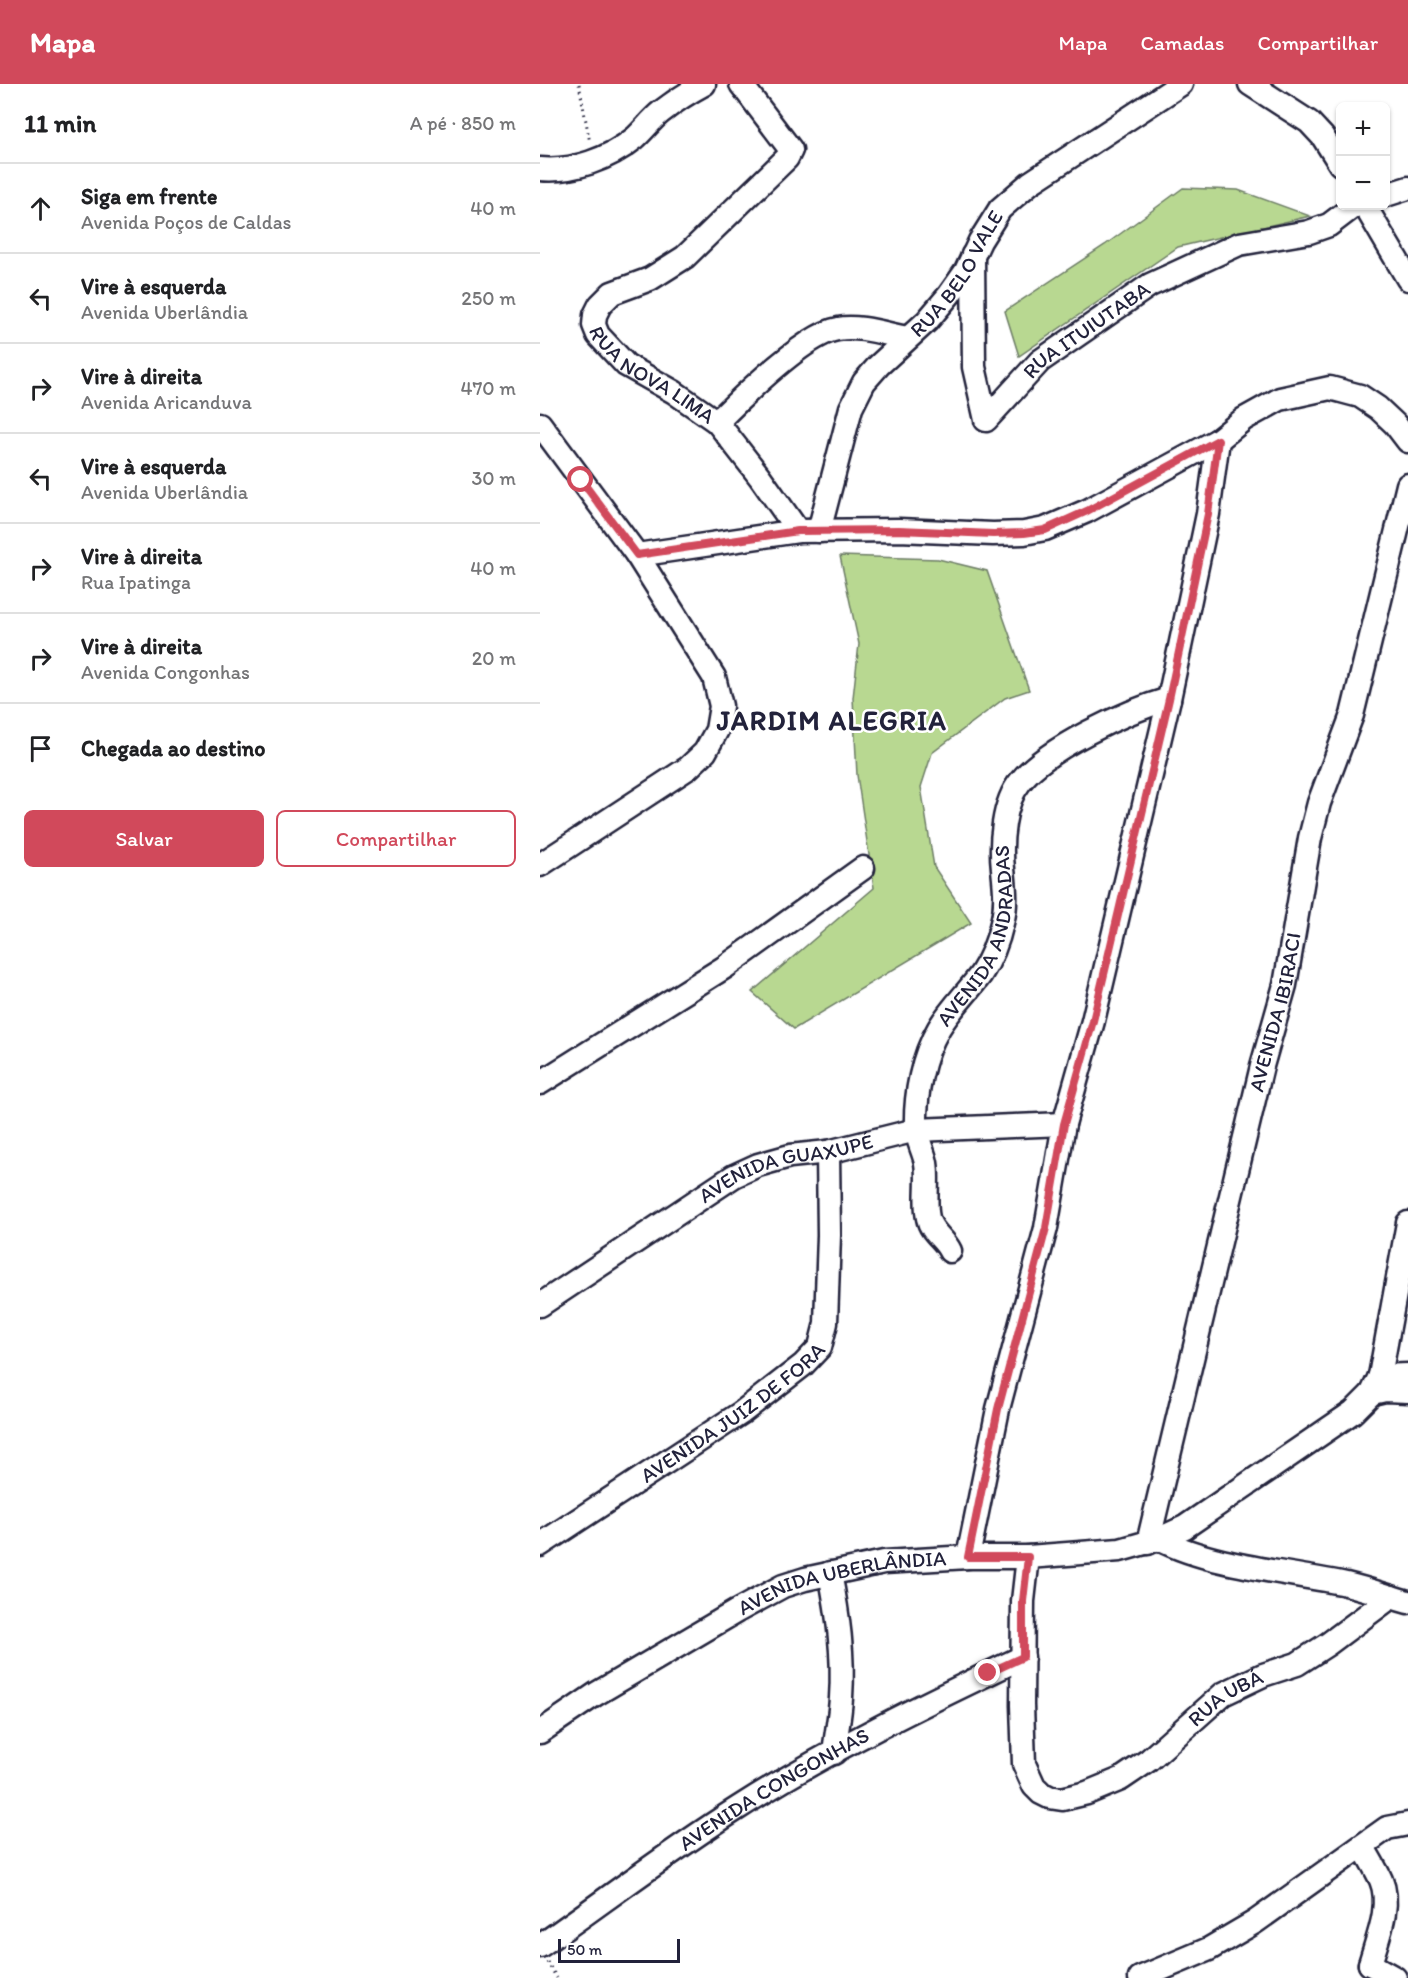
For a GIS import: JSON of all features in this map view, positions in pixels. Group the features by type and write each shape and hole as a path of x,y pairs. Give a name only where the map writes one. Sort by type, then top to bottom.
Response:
{"street":[{"path":"540,169 556,171 594,162 634,138 660,113 704,84"},
{"name":"RUA NOVA LIMA","path":"741,84 791,150 788,158 685,257 650,279 612,293 600,304 594,325 598,335 609,349 626,365 674,392 717,422 760,477 809,531"},
{"name":"RUA BELO VALE","path":"809,531 851,408 864,382 879,364 927,321 949,295 966,271 1000,209 1030,183 1181,84"},
{"path":"1250,84 1309,122 1336,156"},
{"path":"1390,194 1408,188"},
{"name":"RUA ITUIUTABA","path":"974,255 974,367 986,420 1040,361 1150,285 1239,244 1309,232 1329,225 1349,210"},
{"path":"1367,210 1408,279"},
{"path":"717,422 748,390 827,331 853,328 907,338"},
{"path":"637,555 809,531 899,530 993,534 1045,530 1087,511 1218,440 1244,419 1280,399 1329,388 1360,396 1378,408 1408,441"},
{"path":"540,424 637,555 714,677 721,706 717,730 705,752 688,768 540,865"},
{"path":"968,1557 998,1409 1046,1228 1064,1124 1093,1021 1169,699 1208,514 1218,440"},
{"name":"AVENIDA IBIRACI","path":"1154,1541 1262,1066 1285,985 1310,838 1319,803 1352,715 1408,485"},
{"name":"AVENIDA ANDRADAS","path":"950,1251 946,1243 933,1232 928,1217 926,1162 916,1130 921,1076 930,1046 940,1027 981,974 1000,931 1006,892 1002,867 1005,815 1008,804 1018,784 1036,764 1076,740 1144,706 1169,699"},
{"path":"540,1083 725,966 863,868"},
{"name":"AVENIDA GUAXUPÉ","path":"540,1305 734,1176 758,1164 790,1156 828,1152 916,1130 1064,1124"},
{"name":"AVENIDA JUIZ DE FORA","path":"540,1545 741,1413 803,1365 820,1347 825,1333 826,1312 828,1152"},
{"path":"1376,1384 1408,1223"},
{"path":"1376,1384 1408,1374"},
{"path":"1376,1384 1385,1390 1408,1391"},
{"name":"AVENIDA UBERLÂNDIA","path":"540,1732 596,1694 783,1586 884,1562 968,1557 1028,1557 1120,1550 1154,1541 1185,1527 1327,1431 1353,1412 1376,1384"},
{"path":"1154,1541 1233,1562 1349,1585 1400,1600"},
{"path":"1023,1657 1023,1601 1028,1557"},
{"path":"830,1573 838,1614 842,1664 841,1698 834,1753"},
{"name":"RUA UBÁ","path":"1023,1657 1024,1764 1034,1786 1049,1797 1062,1800 1121,1779 1149,1760 1223,1694 1297,1664 1400,1600"},
{"name":"AVENIDA CONGONHAS","path":"540,1946 738,1808 932,1700 1023,1657"},
{"path":"1140,1978 1209,1949 1255,1922 1387,1828 1408,1824"},
{"path":"1363,1847 1382,1882 1384,1895 1384,1910 1363,1971 1395,1978"}],"path":[{"path":"579,84 594,162"}],"green space":[{"path":"1183,188 1238,190 1310,216 1178,247 1019,356 1005,311 1105,245"},
{"path":"840,556 938,559 987,571 1029,690 1005,698 932,753 921,787 934,867 971,923 794,1029 752,992 874,888 857,775 853,698 859,644"}],"district":[{"name":"JARDIM ALEGRIA","path":"832,721"}],"route":[{"path":"581,480 637,555 798,531 899,530 1024,533 1045,530 1087,511 1218,440 1208,514 1169,699 1128,864 1093,1021 1064,1124 1046,1228 998,1409 968,1557 1028,1557 1023,1601 1023,1657 988,1673"}]}
